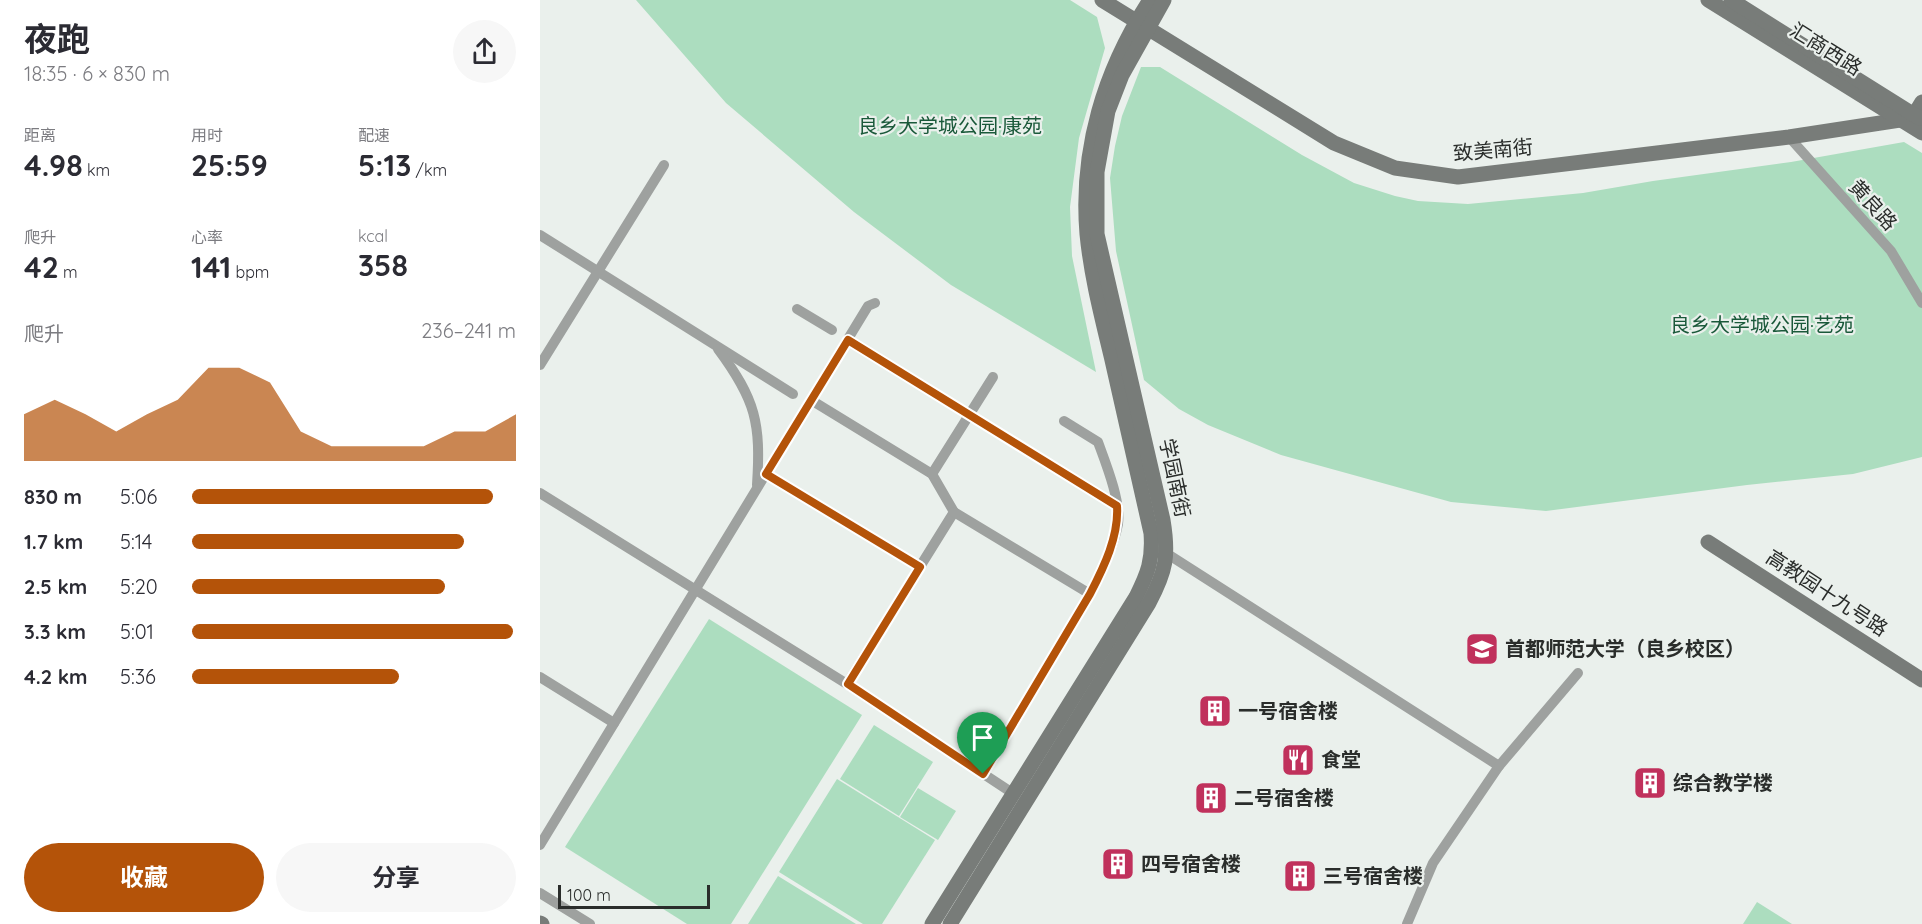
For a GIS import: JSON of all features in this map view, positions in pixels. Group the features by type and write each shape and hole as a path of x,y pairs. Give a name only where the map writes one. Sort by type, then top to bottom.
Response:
{"street":[{"name":"致美南街","path":"1102,0 1334,142 1395,168 1458,177 1789,137 1915,114"},
{"name":"学园南街","path":"1142,25 1150,0"},
{"name":"学园南街","path":"950,924 1161,581 1160,552 1151,533 1096,292 1089,252 1087,219 1088,166 1098,110 1125,42 1164,0"},
{"name":"汇商西路","path":"1708,0 1915,114"},
{"name":"汇商西路","path":"1731,0 1915,114 1922,133"},
{"name":"黄良路","path":"1789,137 1891,251 1922,303"},
{"path":"540,365 664,165"},
{"path":"540,235 793,394"},
{"path":"540,845 868,306 875,303"},
{"path":"797,309 832,330"},
{"path":"848,340 1117,506"},
{"path":"715,345 739,377 752,406 759,440 757,489"},
{"path":"932,474 993,377"},
{"path":"811,400 932,474 954,512 1090,594"},
{"path":"983,774 1090,594 1101,573 1118,524 1117,506 1098,442 1064,421"},
{"path":"766,474 920,567"},
{"path":"540,493 848,684 1014,794"},
{"path":"848,684 954,512"},
{"name":"高教园十九号路","path":"1708,542 1922,680"},
{"name":"学园南街","path":"932,924 1136,597 1160,552"},
{"path":"1160,552 1499,766"},
{"path":"1407,924 1433,863 1499,766 1578,673"},
{"path":"540,677 615,723"},
{"path":"540,893 590,924"}],"green space":[{"name":"良乡大学城公园·康苑","path":"636,0 1070,0 1097,17 1105,48 1079,138 1070,207 1072,256 1096,372 951,285 854,212 726,103"},
{"name":"良乡大学城公园·艺苑","path":"1141,67 1160,67 1302,155 1354,183 1418,201 1468,204 1583,193 1791,162 1904,142 1922,153 1922,457 1853,474 1546,511 1451,502 1281,455 1208,425 1179,409 1144,380 1116,251 1110,178 1122,116"},
{"path":"709,619 862,715 731,924 687,924 565,847"},
{"path":"874,725 933,762 899,816 840,779"},
{"path":"837,779 935,840 882,924 863,924 779,872"},
{"path":"918,788 956,811 938,840 900,817"},
{"path":"778,876 856,924 748,924"},
{"path":"1757,902 1792,924 1743,924"}],"place":[{"name":"首都师范大学（良乡校区）","path":"1482,649"},
{"name":"一号宿舍楼","path":"1215,711"},
{"name":"食堂","path":"1298,760"},
{"name":"综合教学楼","path":"1650,783"},
{"name":"二号宿舍楼","path":"1211,798"},
{"name":"四号宿舍楼","path":"1118,864"},
{"name":"三号宿舍楼","path":"1300,876"}],"route":[{"path":"848,340 1117,506 1118,524 1101,573 983,774 848,684 920,567 766,474 848,340"}]}
